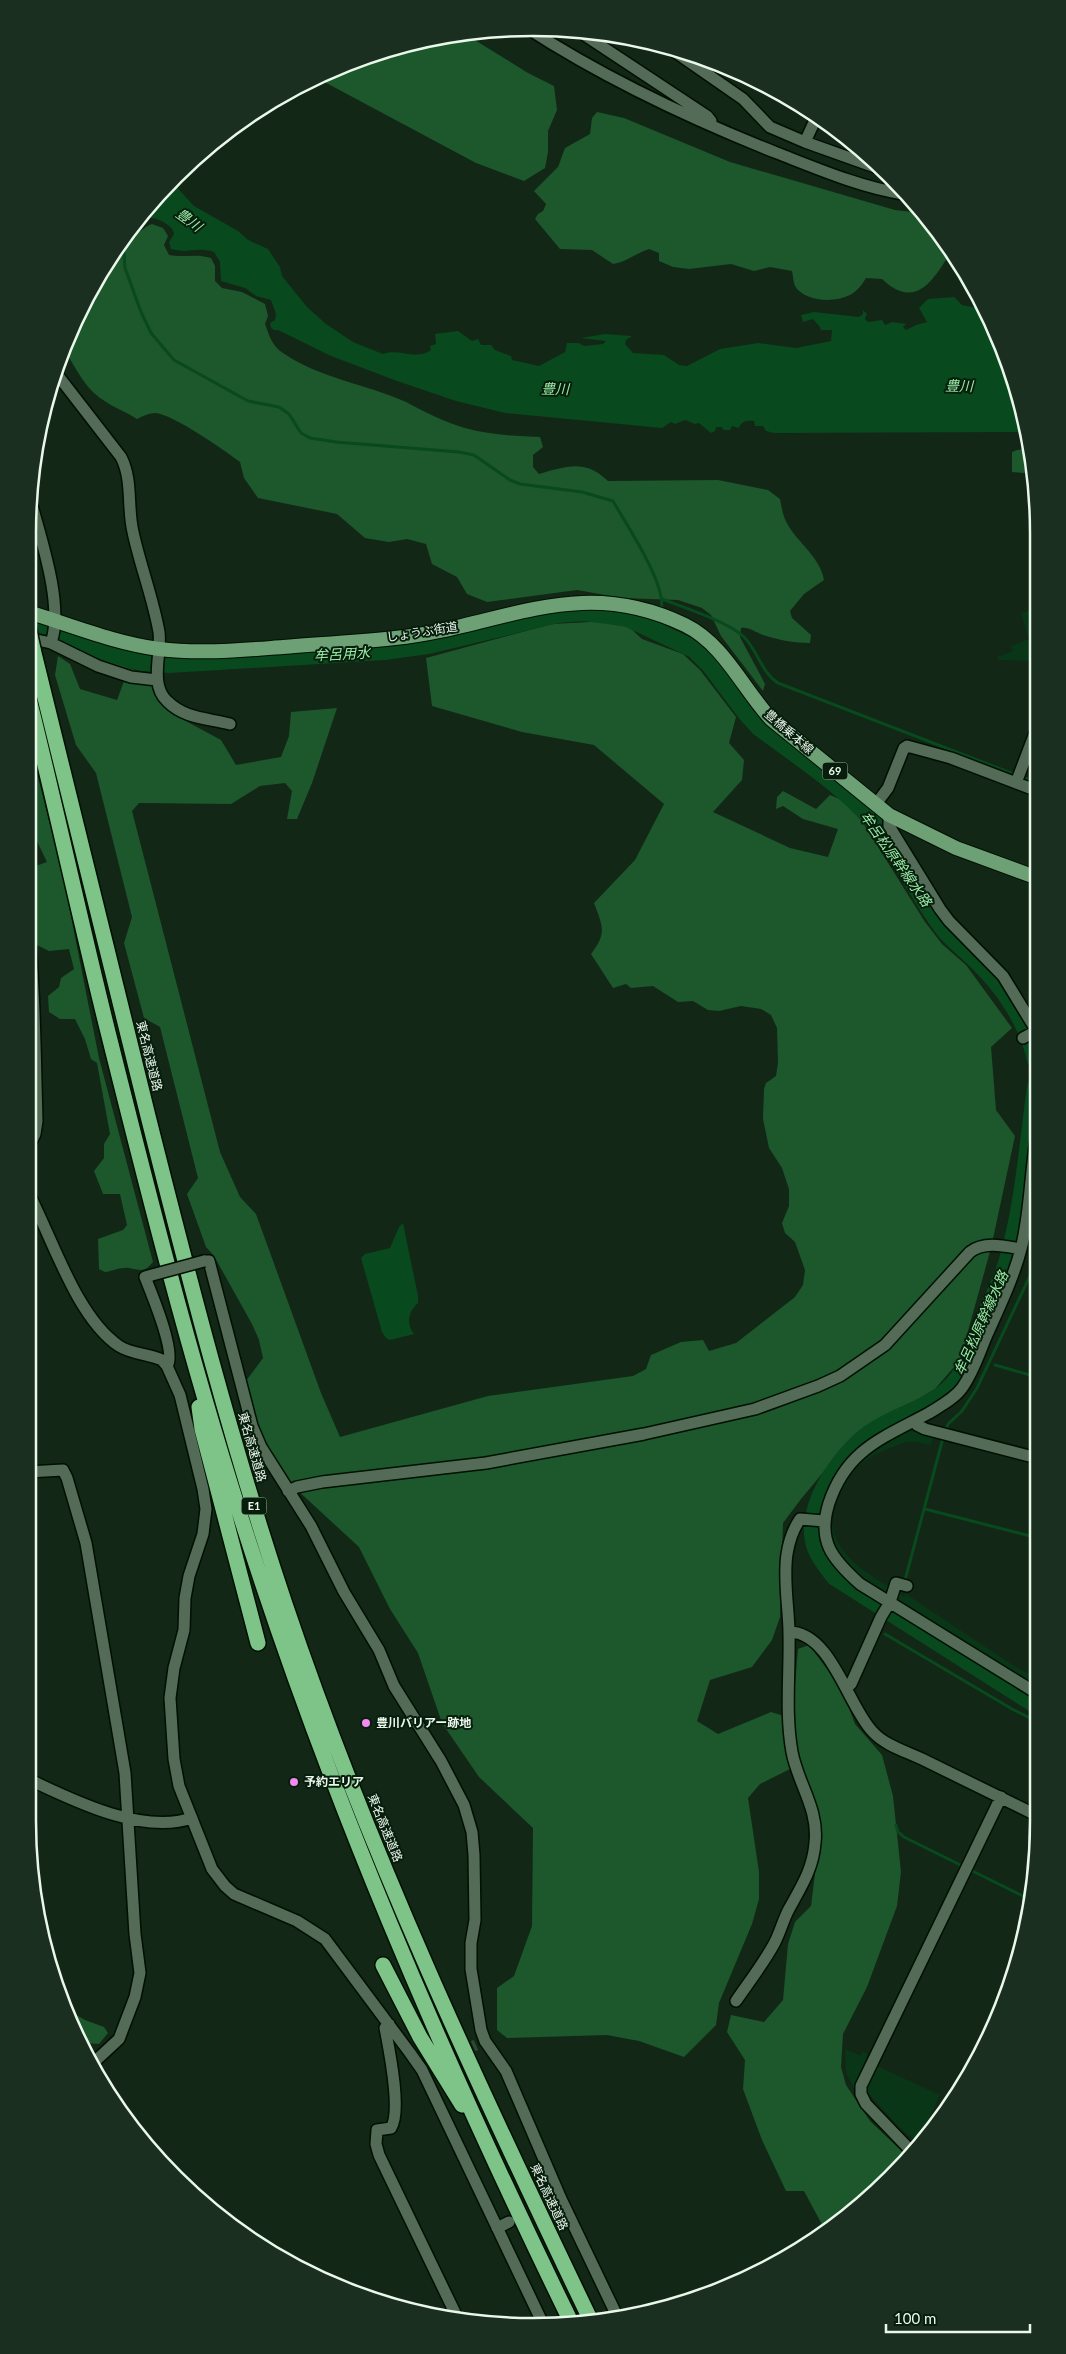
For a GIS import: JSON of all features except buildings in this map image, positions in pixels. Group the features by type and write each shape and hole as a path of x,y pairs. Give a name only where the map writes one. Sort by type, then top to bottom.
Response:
{"highway":[{"name":"東名高速道路","path":"36,668 186,1267 230,1425 285,1604 328,1726 391,1885 455,2031 588,2315"},
{"name":"E1","path":"36,730 107,1028 192,1354 238,1509 314,1732 372,1882 493,2155 569,2317"},
{"path":"192,1354 202,1429 258,1643"},
{"path":"383,1965 420,2037 493,2155"}],"main road":[{"name":"しょうぶ街道","path":"36,619 53,633 132,644 160,653 241,650 396,638 431,633 548,605 577,602 626,606 669,618"},
{"name":"豊橋乗本線","path":"669,618 704,637 721,654 756,702 771,719 888,815 956,848 1030,875"}],"street":[{"path":"540,36 574,58 711,127 828,173 871,187 893,192"},
{"path":"604,41 706,116 711,121 711,127"},
{"path":"689,62 742,99 770,127 864,163"},
{"path":"805,142 814,123"},
{"path":"61,379 121,457 127,468 131,524 159,631 160,653 157,677 166,700 180,712 197,719 230,724"},
{"path":"36,526 54,596 53,633"},
{"path":"53,633 98,666 131,677 157,677"},
{"path":"36,641 53,633"},
{"path":"876,804 888,788 904,748 907,746 952,758 1030,788"},
{"path":"1017,782 1030,746"},
{"path":"888,815 888,826 940,909 949,922 1003,976 1030,1029"},
{"path":"36,1095 36,1128"},
{"path":"1030,1178 1019,1249 1009,1286 961,1390 946,1403 862,1451 847,1468 834,1488 822,1521 824,1538 830,1551 842,1568 860,1584 889,1604 1030,1689"},
{"path":"36,1209 71,1283 88,1312 118,1346 155,1357 168,1366 180,1396 203,1489 206,1509 203,1534 185,1598 184,1630 174,1668 170,1698 174,1759 179,1786 212,1869 224,1886 234,1894 296,1921 325,1939 389,2024 426,2068 497,2228 540,2318"},
{"path":"288,1491 297,1487 322,1482 486,1463 644,1434 755,1408 818,1386 868,1358 885,1345 970,1252 977,1247 1004,1246 1019,1249"},
{"path":"168,1366 170,1356 164,1328 145,1277 209,1261 252,1426 261,1447 311,1526 344,1592 379,1650 394,1686 441,1761 464,1805 472,1832 474,1855 475,1920 471,1943 474,1998 480,2043 506,2071 560,2199 615,2311"},
{"path":"915,1421 917,1425 925,1429 1030,1456"},
{"path":"36,1472 63,1470 77,1510 86,1543 125,1773 140,1973 135,1997 119,2039 97,2059"},
{"path":"736,2001 780,1932 788,1912 810,1870 815,1843 815,1821 811,1802 798,1774 792,1752 789,1722 790,1632 787,1556 792,1532 800,1519 822,1521"},
{"path":"846,1688 852,1684 881,1617 889,1604 896,1583 903,1585"},
{"path":"790,1632 802,1635 816,1644 838,1672 859,1715 879,1738 1030,1812"},
{"path":"36,1782 127,1819 152,1822 192,1818"},
{"path":"907,2147 866,2104 861,2094 861,2086 1001,1797"},
{"path":"389,2024 385,2028 394,2077 395,2114 390,2128 378,2130 376,2144 379,2155 454,2311"},
{"path":"549,2204 560,2199"},
{"path":"497,2228 509,2222"}],"shaded area":[{"path":"474,39 528,73 554,86 557,110 548,131 548,152 545,168 524,181 476,163 325,82 404,53"},
{"path":"597,112 624,118 730,162 895,210 912,212 947,258 928,283 921,289 913,292 903,292 893,288 882,279 866,278 859,288 850,295 843,298 820,300 806,295 795,286 792,271 770,267 754,271 731,264 689,269 673,267 659,261 659,253 649,249 613,264 592,250 560,249 535,219 543,211 546,204 534,191 558,167 565,148 590,134 592,118"},
{"path":"152,224 163,228 168,236 164,245 169,255 211,258 215,266 215,281 222,288 242,292 265,304 268,316 265,324 274,344 279,350 297,362 327,375 406,402 457,426 493,434 540,437 543,447 533,455 533,467 539,474 575,466 600,474 608,481 718,480 768,490 780,499 788,525 814,558 822,572 824,580 804,594 790,611 792,618 811,635 810,643 781,640 750,629 741,628 740,637 765,684 763,691 721,636 711,615 702,608 678,600 622,598 577,590 487,602 467,594 457,577 432,564 426,544 407,539 389,542 365,538 337,514 258,498 244,478 240,462 174,419 153,413 137,419 104,401 85,383 69,357 87,313 103,285 138,233"},
{"path":"1023,450 1026,473 1012,472 1012,452"},
{"path":"1030,610 1030,661 999,660 997,657 1013,651 1011,646 1029,639 1021,613"},
{"path":"609,621 626,624 642,639 683,654 700,670 736,717 729,743 744,760 742,780 713,812 790,848 828,857 838,829 803,819 783,806 776,809 777,797 783,791 816,809 830,795 842,800 858,815 925,922 942,944 966,965 1012,1028 991,1047 996,1110 1015,1136 991,1248 960,1360 935,1389 850,1440 801,1499 783,1523 780,1617 772,1640 752,1667 710,1680 697,1721 718,1734 771,1712 784,1716 790,1769 760,1784 748,1798 759,1872 759,1899 752,1924 719,2003 716,2025 684,2057 639,2041 607,2035 507,2038 497,2030 497,1988 514,1976 532,1926 533,1828 479,1777 442,1723 418,1653 390,1609 359,1547 282,1476 261,1439 243,1385 263,1358 259,1340 214,1256 206,1247 187,1194 198,1178 160,1027 144,1018 124,943 132,917 96,773 76,745 55,675 58,656 70,664 80,689 117,700 126,676 95,661 88,653 151,676 156,696 171,713 221,740 236,765 281,757 289,736 291,712 337,708 312,783 297,819 287,819 292,791 285,783 260,786 231,804 139,803 132,811 220,1152 240,1197 256,1214 321,1393 340,1437 488,1396 633,1376 646,1369 651,1355 681,1342 703,1340 709,1351 736,1343 795,1297 803,1285 805,1270 795,1242 785,1233 782,1223 789,1206 789,1189 782,1168 769,1148 763,1119 764,1089 766,1083 776,1076 778,1063 777,1028 771,1015 761,1009 741,1006 719,1011 708,1010 693,1001 678,1002 653,986 631,988 626,984 613,988 591,954 599,941 602,930 594,903 635,860 664,804 594,745 522,732 432,706 426,658 552,624"},
{"path":"36,770 63,876 99,1058 153,1262 142,1270 126,1268 105,1272 99,1269 98,1239 123,1230 127,1225 120,1194 103,1194 94,1171 104,1158 104,1144 110,1134 97,1063 91,1059 85,1039 75,1019 60,1019 49,1012 48,996 59,987 61,978 74,969 69,949 49,951 37,945 36,866 47,862 36,839"},
{"path":"911,1431 933,1436 931,1445 917,1442 902,1443 868,1459 856,1469 846,1484 833,1515 833,1530 841,1548 855,1563 888,1586 890,1591 887,1596 863,1581 836,1553 827,1522 843,1480 869,1450 900,1433"},
{"path":"899,1593 904,1597 906,1594 1014,1666 1030,1674 1030,1684 953,1638 899,1600"},
{"path":"809,1645 842,1689 855,1724 882,1755 893,1796 901,1872 897,1906 867,1987 843,2034 841,2067 846,2085 870,2121 903,2152 861,2194 822,2225 804,2191 786,2191 762,2140 743,2089 745,2060 727,2032 731,2015 764,2022 783,2000 788,1944 795,1922 811,1906 820,1833 811,1791 798,1758 792,1720 798,1649"},
{"path":"76,2015 104,2027 108,2033 99,2044 88,2043"},
{"path":"845,2049 861,2056 863,2052 868,2054 866,2058 871,2061 856,2092 846,2073"},
{"path":"877,2066 940,2095 927,2122 914,2139 899,2127 865,2090"}],"water":[{"name":"豊川","path":"177,187 194,206 238,231 248,240 268,249 280,267 282,276 307,307 326,324 353,342 383,354 395,352 413,355 425,353 431,350 430,346 436,344 435,334 458,331 472,341 478,339 481,345 491,345 495,350 511,356 512,360 539,366 565,352 567,343 579,343 584,346 603,344 606,341 581,338 605,334 632,336 626,340 625,344 633,353 664,355 679,365 687,366 720,349 758,343 796,348 831,341 832,330 821,330 813,319 803,322 801,315 814,312 859,317 863,314 863,310 867,314 865,319 868,322 882,320 885,325 892,322 906,324 903,327 906,330 927,322 919,308 928,299 954,297 962,305 976,308 979,313 1003,373 1019,432 774,433 766,431 763,426 755,426 754,421 749,421 743,422 739,428 732,426 730,430 716,427 715,431 711,433 699,423 695,424 685,420 675,424 671,422 662,428 505,413 456,401 331,356 278,330 274,330 271,328 270,323 275,320 276,314 271,300 256,296 245,288 221,281 220,262 214,252 208,250 182,251 171,249 169,242 174,234 173,231 164,223 150,218"},
{"path":"403,1223 418,1303 412,1310 409,1318 411,1330 414,1334 390,1340 382,1332 361,1258 365,1254 390,1248 399,1227"}],"waterway":[{"path":"124,252 125,268 141,312 151,333 174,360 248,401 279,407 289,414 301,433 310,438 474,455 510,480 520,484 582,492 613,501 636,539 652,571 658,586 661,611"},
{"path":"662,599 705,615 737,631 749,643 767,673 778,683 1016,775"},
{"name":"牟呂用水","path":"36,631 142,662 169,664 384,651 428,645 558,614 582,612 628,618 694,649 711,666 759,727 830,780 868,815 889,842 944,929 986,970 1005,993 1021,1019 1030,1040"},
{"path":"655,631 658,619"},
{"path":"1022,777 1030,780"},
{"name":"牟呂松原幹線水路","path":"1030,1134 1022,1196 1008,1260 968,1362 956,1382 946,1392 921,1407 881,1426 869,1434 846,1456 835,1470 819,1501 814,1517 813,1533 816,1548 824,1563 835,1577 1030,1701"},
{"path":"945,1432 948,1424 962,1411 977,1388 1030,1276"},
{"path":"995,1365 1030,1375"},
{"path":"904,1584 943,1438"},
{"path":"925,1509 1030,1536"},
{"path":"885,1634 1030,1718"},
{"path":"896,1825 898,1832 904,1837 1024,1897"}],"tunnel":[{"path":"443,2060 476,2045"},
{"path":"515,2219 549,2204"}],"place":[{"name":"豊川バリアー跡地","path":"366,1723"},
{"name":"予約エリア","path":"294,1782"}]}
